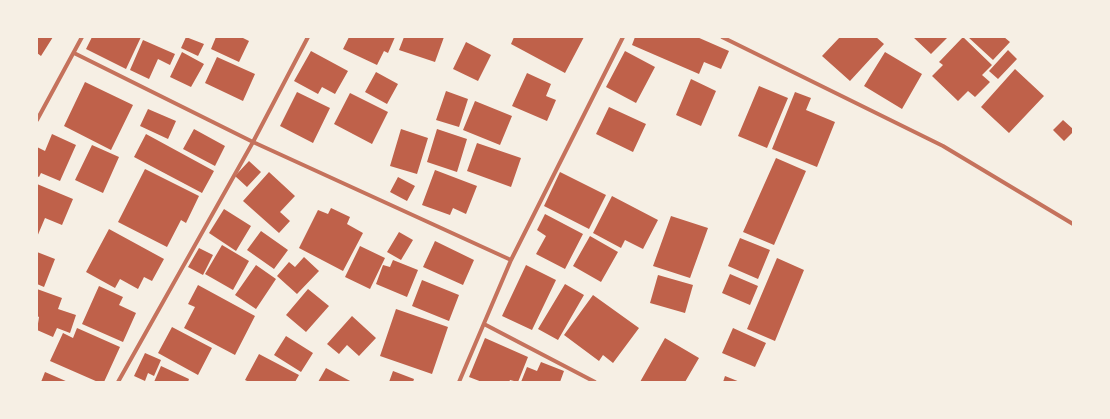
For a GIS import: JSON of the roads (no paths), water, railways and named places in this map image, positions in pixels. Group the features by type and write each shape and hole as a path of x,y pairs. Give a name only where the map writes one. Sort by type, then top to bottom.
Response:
{"street":[{"path":"37,120 82,37"},
{"path":"118,382 253,142 308,37"},
{"path":"459,382 511,260 623,37"},
{"path":"722,37 943,146 1073,224"},
{"path":"74,53 253,142 511,260"},
{"path":"484,324 595,382"}]}
